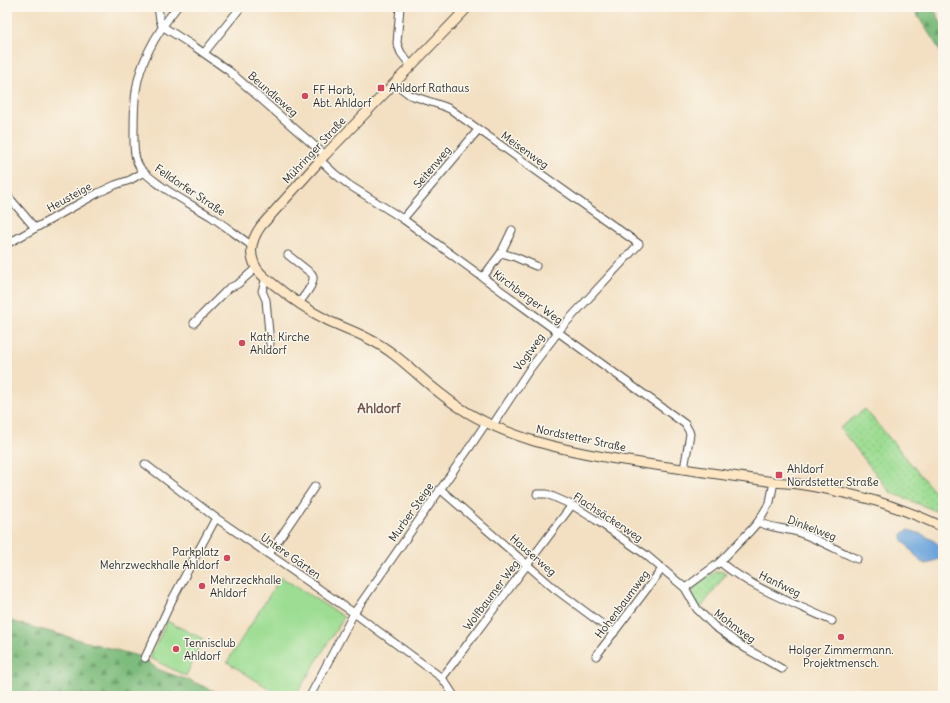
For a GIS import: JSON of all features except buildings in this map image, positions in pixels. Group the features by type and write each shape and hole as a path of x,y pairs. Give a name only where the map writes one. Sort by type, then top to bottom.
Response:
{"street":[{"path":"158,7 162,26"},
{"name":"Felldorfer Straße","path":"177,7 162,26 140,72 136,92 134,135 135,156 140,168 144,172 168,190 212,217 252,245"},
{"path":"204,53 242,7"},
{"path":"400,7 397,43 401,53 411,66"},
{"name":"Mühringer Straße","path":"252,245 255,235 261,226 323,157 468,7"},
{"name":"Beundleweg","path":"162,26 229,71 323,157"},
{"name":"Meisenweg","path":"394,83 410,94 450,109 639,244"},
{"name":"Seitenweg","path":"403,218 478,130"},
{"name":"Kirchberger Weg","path":"323,157 335,174 403,218 557,332 685,424 690,434 684,469"},
{"name":"Heusteige","path":"7,244 102,191 130,180 144,172"},
{"path":"7,195 35,228"},
{"path":"483,277 501,253 512,230"},
{"name":"Vogtweg","path":"489,424 557,332 639,244"},
{"path":"194,323 228,288 238,284 256,268 251,254 252,245"},
{"path":"501,253 536,266"},
{"path":"288,255 314,276 313,282 299,303"},
{"name":"Nordstetter Straße","path":"256,268 291,298 327,320 368,338 383,347 401,360 452,403 489,424 533,440 566,449 684,469 817,487 870,499 895,507 943,527"},
{"path":"266,278 262,291 266,300 270,344"},
{"name":"Murber Steige","path":"310,696 354,613 472,444 489,424"},
{"name":"Untere Gärten","path":"145,464 216,518 354,613"},
{"path":"685,588 720,562 740,543 758,522 770,502 774,482"},
{"path":"269,554 315,486"},
{"name":"Hauserweg","path":"440,489 555,589 614,633"},
{"name":"Flachsäckerweg","path":"537,494 547,494 572,505 646,555 662,569"},
{"name":"Wolfbaumer Weg","path":"442,678 572,505"},
{"path":"145,658 172,600 216,518"},
{"name":"Dinkelweg","path":"758,522 804,535 857,559"},
{"name":"Hanfweg","path":"720,562 733,572 756,585 832,621"},
{"name":"Hohenbaumweg","path":"596,656 662,569 685,588"},
{"name":"Mohnweg","path":"685,588 697,609 714,626 745,648 782,669"},
{"path":"354,613 442,678 454,696"}],"green space":[{"path":"912,7 933,7 943,27 943,55"},
{"path":"865,409 943,502 943,514 890,492 840,428"},
{"path":"720,571 726,574 700,609 693,599 692,592 695,586 715,572"},
{"path":"281,577 344,617 295,696 281,696 227,662"},
{"path":"7,620 145,658 154,667 160,670 226,696 7,696"},
{"name":"Tennisclub Ahldorf","path":"167,621 203,639 186,676 150,658"}],"water":[{"path":"908,530 930,538 939,546 943,555 939,559 930,563 925,564 920,561 902,539 904,532"}],"place":[{"name":"Ahldorf Rathaus","path":"381,88"},
{"name":"FF Horb, Abt. Ahldorf","path":"305,96"},
{"name":"Kath. Kirche Ahldorf","path":"242,343"},
{"name":"Ahldorf Nordstetter Straße","path":"779,475"},
{"name":"Parkplatz Mehrzweckhalle Ahldorf","path":"227,558"},
{"name":"Mehrzeckhalle Ahldorf","path":"202,586"},
{"name":"Holger Zimmermann. Projektmensch.","path":"841,637"},
{"name":"Tennisclub Ahldorf","path":"176,649"}],"district":[{"name":"Ahldorf","path":"379,408"}]}
